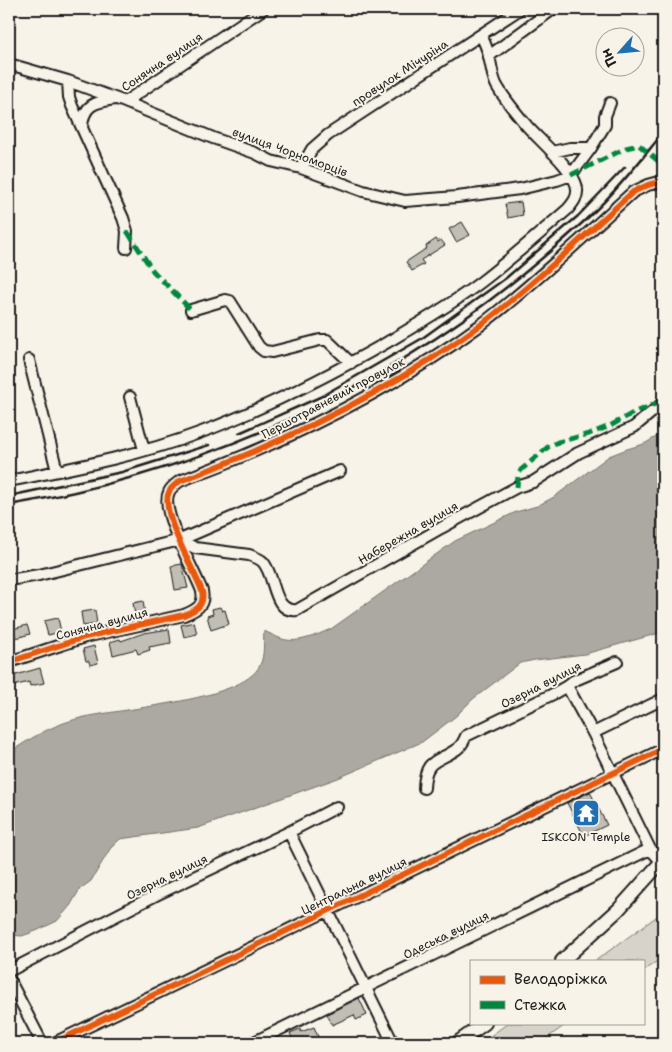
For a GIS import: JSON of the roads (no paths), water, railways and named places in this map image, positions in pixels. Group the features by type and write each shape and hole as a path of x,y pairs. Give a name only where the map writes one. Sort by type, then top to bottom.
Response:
{"main road":[{"path":"563,960 618,910 662,861"},
{"path":"457,1043 484,1024"}],"street":[{"name":"Сонячна вулиця","path":"82,129 82,121 87,110 98,102 120,100 263,9"},
{"name":"провулок Мічуріна","path":"301,168 312,149 328,135 520,9"},
{"path":"489,56 552,9"},
{"path":"9,481 144,450 198,433 248,413 312,383 351,363 450,304 482,282 573,203 577,188 571,175 498,88 481,35"},
{"name":"вулиця Чорноморців","path":"9,64 68,81 120,100 213,138 255,152 271,161 301,168 363,191 405,201 520,189 571,175"},
{"path":"68,81 69,97 123,218 126,231 126,248"},
{"path":"571,175 591,148 605,124 604,116 610,103"},
{"path":"552,152 570,148 591,148"},
{"name":"Першотравневий провулок","path":"180,540 173,528 167,508 169,492 174,485 256,450 372,393 449,346 483,323 633,192 663,181"},
{"path":"191,310 225,300 230,301 259,347 264,351 272,352 327,340 351,363"},
{"path":"29,360 57,471"},
{"path":"130,398 144,450"},
{"name":"Набережна вулиця","path":"180,540 195,548 249,555 256,558 266,567 279,602 285,608 297,610 441,528 517,487 533,482 578,453 634,426 663,403"},
{"path":"9,580 39,575 180,540 340,471"},
{"name":"Сонячна вулиця","path":"9,662 86,637 184,615 200,606 203,596 202,591 180,540"},
{"name":"Озерна вулиця","path":"424,788 425,774 435,760 458,748 466,736 567,686 573,681 617,662"},
{"path":"567,686 650,850 662,861"},
{"path":"592,733 663,699"},
{"name":"Центральна вулиця","path":"54,1043 663,749"},
{"name":"Озерна вулиця","path":"9,971 156,895 337,807"},
{"path":"289,832 393,1043"},
{"name":"Одеська вулиця","path":"252,1043 650,850"},
{"path":"9,979 42,1043"}],"railway":[{"path":"9,505 82,490 153,471 223,447 291,418 357,386 420,348 482,306 540,260 593,213 633,170 663,133"},
{"path":"239,433 320,397 421,339 506,278 578,216 625,167"},
{"path":"9,496 122,472 209,445"}],"place":[{"name":"ISKCON Temple","path":"586,813"}]}
